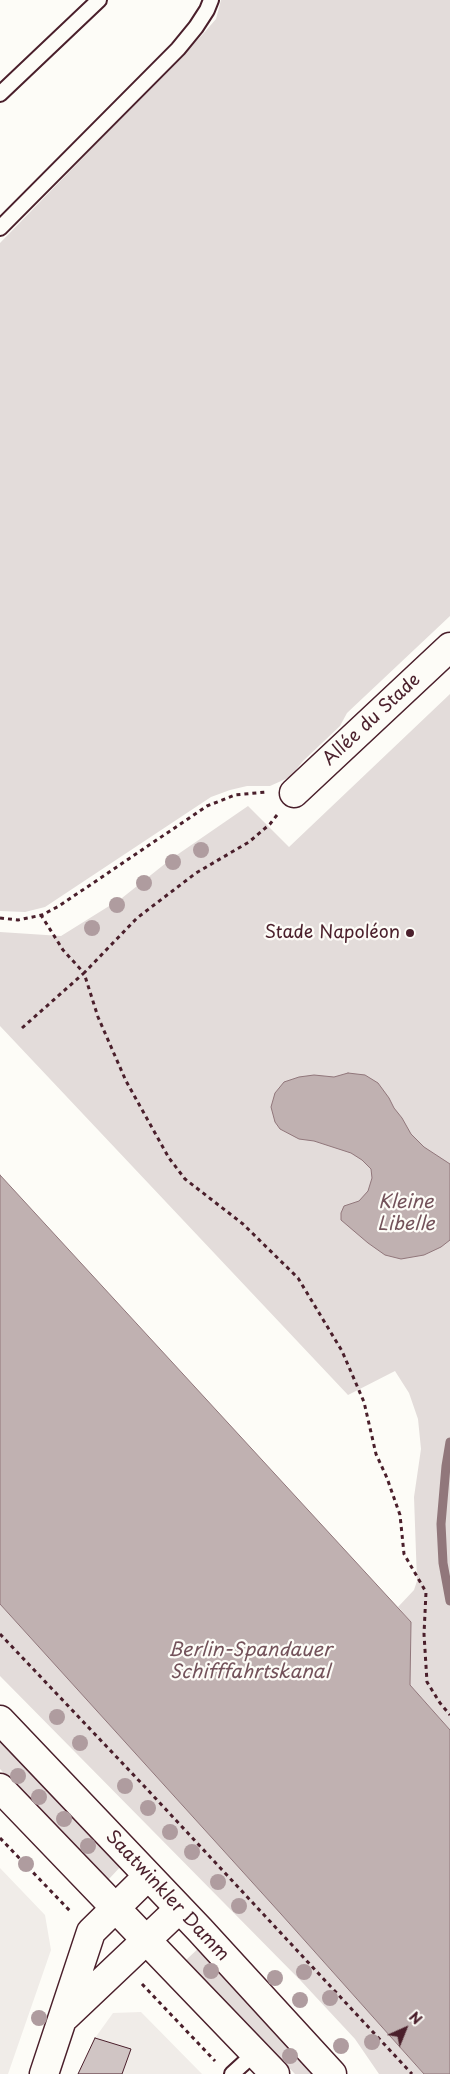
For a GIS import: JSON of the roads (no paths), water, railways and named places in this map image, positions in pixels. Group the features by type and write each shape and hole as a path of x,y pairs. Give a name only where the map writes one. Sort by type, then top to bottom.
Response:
{"main road":[{"name":"Allée du Stade","path":"294,793 450,647"},
{"name":"Saatwinkler Damm","path":"0,1720 332,2074"},
{"path":"0,1788 276,2074"},
{"path":"44,2074 90,1932 148,1876"},
{"path":"63,2018 179,1909"}],"lane":[{"path":"0,94 99,0"},
{"path":"0,228 178,50 200,21 211,0"},
{"path":"232,2074 255,2053"}],"water":[{"name":"Kleine Libelle","path":"348,1073 365,1075 378,1083 411,1134 424,1147 450,1164 450,1240 441,1247 424,1255 401,1259 385,1255 368,1243 341,1220 341,1213 344,1206 359,1201 368,1191 372,1178 371,1169 351,1153 314,1141 299,1139 280,1129 275,1122 271,1107 275,1093 284,1082 299,1077 314,1075 334,1077"},
{"name":"Berlin-Spandauer Schifffahrtskanal","path":"0,1175 411,1622 410,1685 450,1730 450,2074 424,2074 0,1604"}],"waterway":[{"path":"450,1442 441,1524 443,1563 450,1601"}],"place":[{"name":"Stade Napoléon","path":"410,933"}]}
